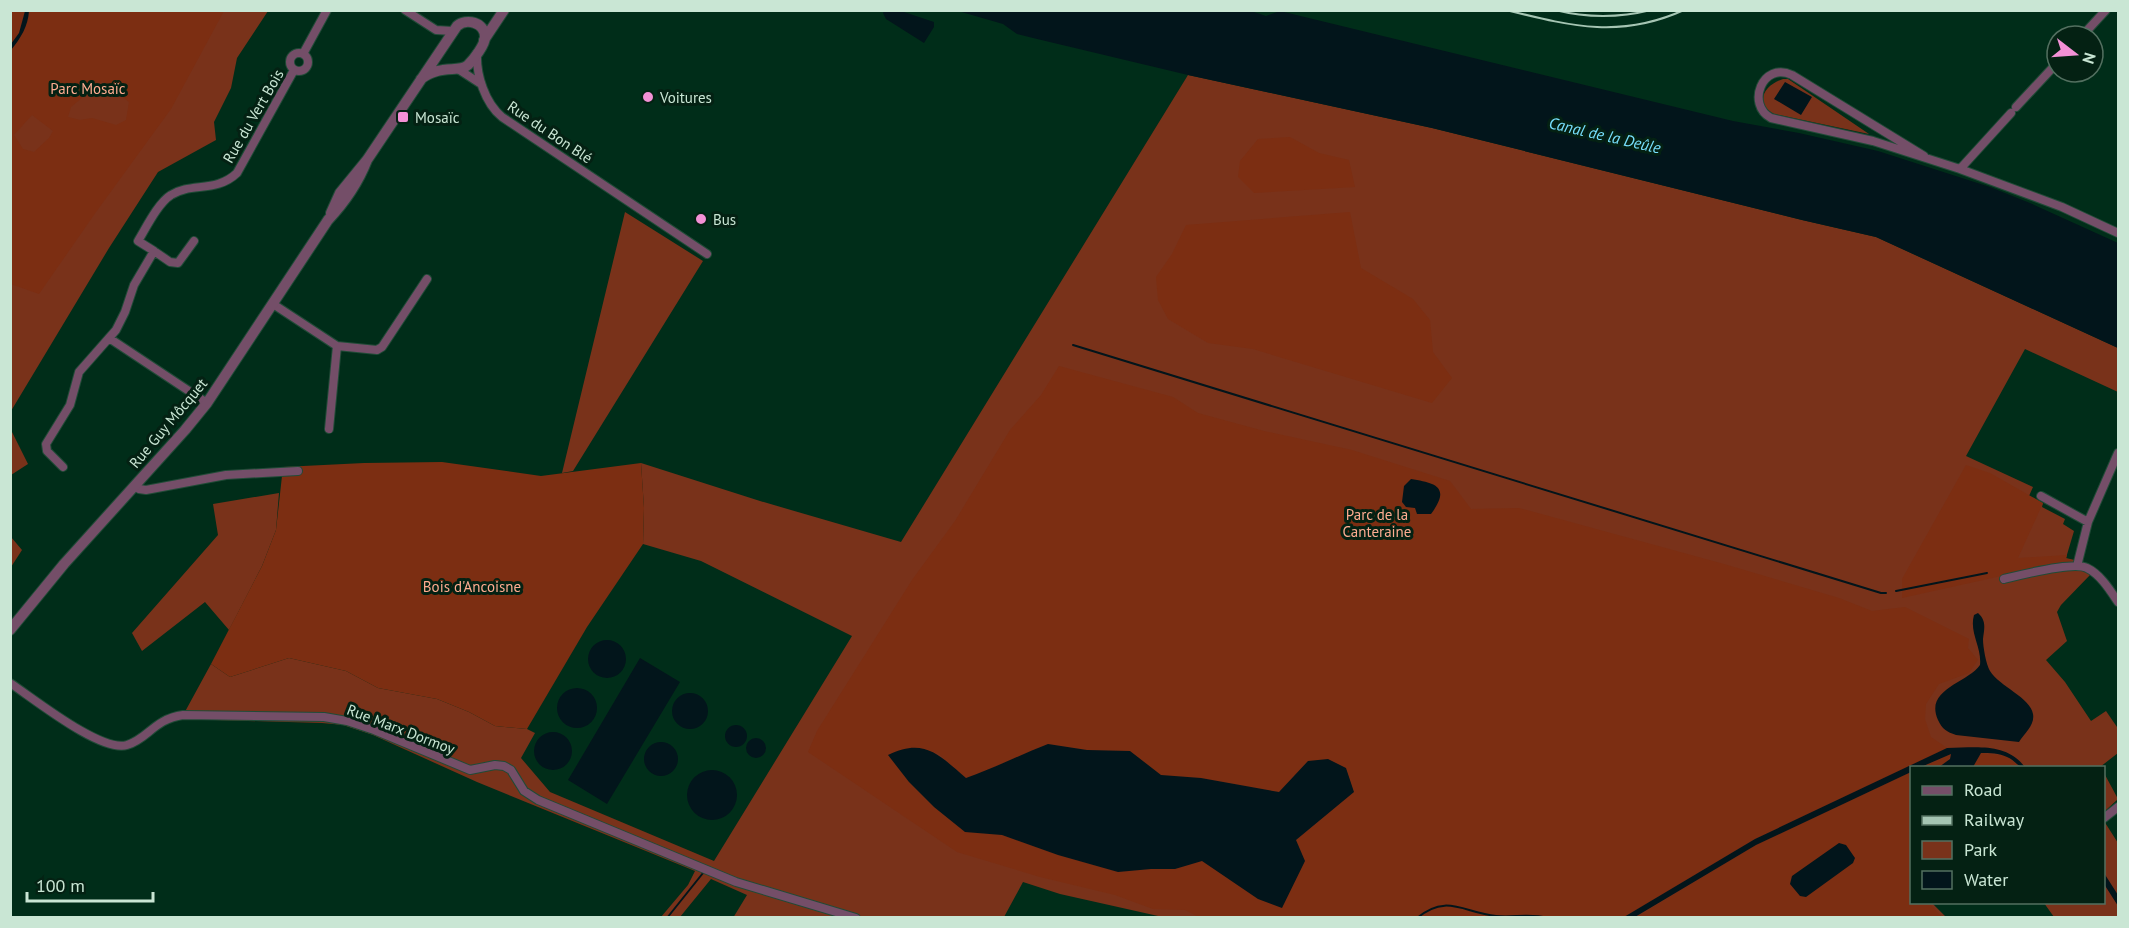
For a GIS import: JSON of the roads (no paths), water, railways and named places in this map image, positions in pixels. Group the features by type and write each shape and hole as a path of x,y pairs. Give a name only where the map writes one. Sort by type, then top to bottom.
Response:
{"street":[{"name":"Rue du Vert Bois","path":"303,54 327,10"},
{"path":"405,10 436,30 441,39 442,61 482,84"},
{"path":"2093,24 2106,10"},
{"path":"441,49 461,23 474,23 489,19 503,11"},
{"path":"421,80 432,72 466,66 477,53 503,11"},
{"path":"474,23 483,31 484,41"},
{"path":"436,30 453,31"},
{"name":"Rue Guy Môcquet","path":"11,629 59,570 207,403 328,220 340,193 367,160 441,49"},
{"name":"Rue du Vert Bois","path":"296,53 303,54 308,59 307,66 301,71 294,70 290,66 290,58 296,53"},
{"name":"Rue du Bon Blé","path":"477,53 477,71 482,84 493,108 502,117 707,254"},
{"name":"Rue du Vert Bois","path":"154,251 138,241 165,200 175,193 220,184 234,176 294,70"},
{"path":"1924,156 1786,72 1774,72 1764,81 1758,102 1762,112 1771,118 1873,141 1924,156 2062,207 2118,233"},
{"path":"1960,169 2045,76"},
{"path":"63,467 47,451 46,444 70,405 79,372 119,323 134,285 154,251 170,262 178,263 194,241"},
{"path":"273,304 338,346 374,350 380,349 427,279"},
{"path":"109,338 207,403"},
{"path":"329,429 338,346"},
{"path":"2077,566 2088,522 2118,453"},
{"path":"135,486 146,490 226,474 298,471"},
{"path":"2041,496 2088,522"},
{"path":"2004,579 2077,566 2090,570 2106,585 2118,602"},
{"name":"Rue Marx Dormoy","path":"10,683 81,731 119,747 134,742 164,720 183,715 324,717 347,721 465,768 475,770 495,765 504,766 513,773 524,791 538,800 759,890 856,918"},
{"path":"2105,817 2118,807"}],"water":[{"name":"Canal de la Deûle","path":"1248,10 1266,16 1280,11 1733,121 1878,151 1990,187 2118,243 2118,348 1876,237 1432,128 1188,75 1033,38 1017,34 1003,24 958,11"},
{"path":"25,11 29,11 26,27 11,50 11,44 19,33"},
{"path":"884,11 901,11 934,22 934,27 924,43 886,19"},
{"path":"1785,82 1812,97 1801,115 1774,99"},
{"path":"1411,479 1427,482 1438,488 1440,498 1431,514 1417,514 1415,508 1406,507 1402,502 1404,486"},
{"path":"1978,613 1984,622 1983,639 1990,671 2027,703 2033,714 2031,725 2019,742 1956,735 1945,730 1938,720 1935,709 1942,694 1980,665 1973,628 1974,615"},
{"path":"607,640 621,645 626,659 621,673 607,678 593,673 588,659 593,645"},
{"path":"640,658 680,682 607,804 568,780"},
{"path":"577,688 591,694 597,708 591,722 577,728 563,722 557,708 563,694"},
{"path":"690,693 703,698 708,711 703,724 690,729 677,724 672,711 677,698"},
{"path":"736,725 744,728 747,736 744,744 736,747 728,744 725,736 728,728"},
{"path":"553,732 567,737 572,751 567,765 553,770 539,765 534,751 539,737"},
{"path":"752,738 760,738 766,744 766,752 760,758 752,758 746,752 746,744"},
{"path":"661,742 673,747 678,759 673,771 661,776 649,771 644,759 649,747"},
{"path":"1048,744 1087,750 1130,751 1161,775 1201,778 1279,792 1308,761 1328,759 1346,768 1354,792 1296,840 1305,861 1282,908 1258,899 1202,861 1175,869 1118,872 1058,855 1002,835 965,832 934,807 909,782 888,755 912,748 931,751 966,778"},
{"path":"1979,747 1999,750 2008,753 2024,766 2004,756 1981,753 1974,766 1940,766 1950,759 1951,754 1923,766 1910,766 1910,772 1756,845 1635,917 1624,917 1755,839 1947,748"},
{"path":"712,770 726,774 733,781 737,795 733,809 726,816 712,820 698,816 691,809 687,795 691,781 698,774"},
{"path":"1839,843 1846,845 1855,858 1853,863 1806,897 1800,896 1790,884 1792,876"},
{"path":"2105,875 2118,895 2118,906 2105,886"}],"waterway":[{"path":"1073,345 1886,593"},
{"path":"1896,591 1987,573"},
{"path":"667,918 703,873"},
{"path":"1417,918 1428,911 1447,906 1496,916 1547,918"}],"railway":[{"path":"1506,10 1552,21 1595,27 1638,24 1661,19 1684,10"},
{"path":"1555,10 1603,16 1627,15 1651,10"}],"place":[{"name":"Voitures","path":"648,97"},
{"name":"Mosaïc","path":"403,117"},
{"name":"Bus","path":"701,219"}],"park label":[{"name":"Parc Mosaïc","path":"88,88"},
{"name":"Parc de la Canteraine","path":"1377,522"},
{"name":"Bois d'Ancoisne","path":"472,586"}]}
